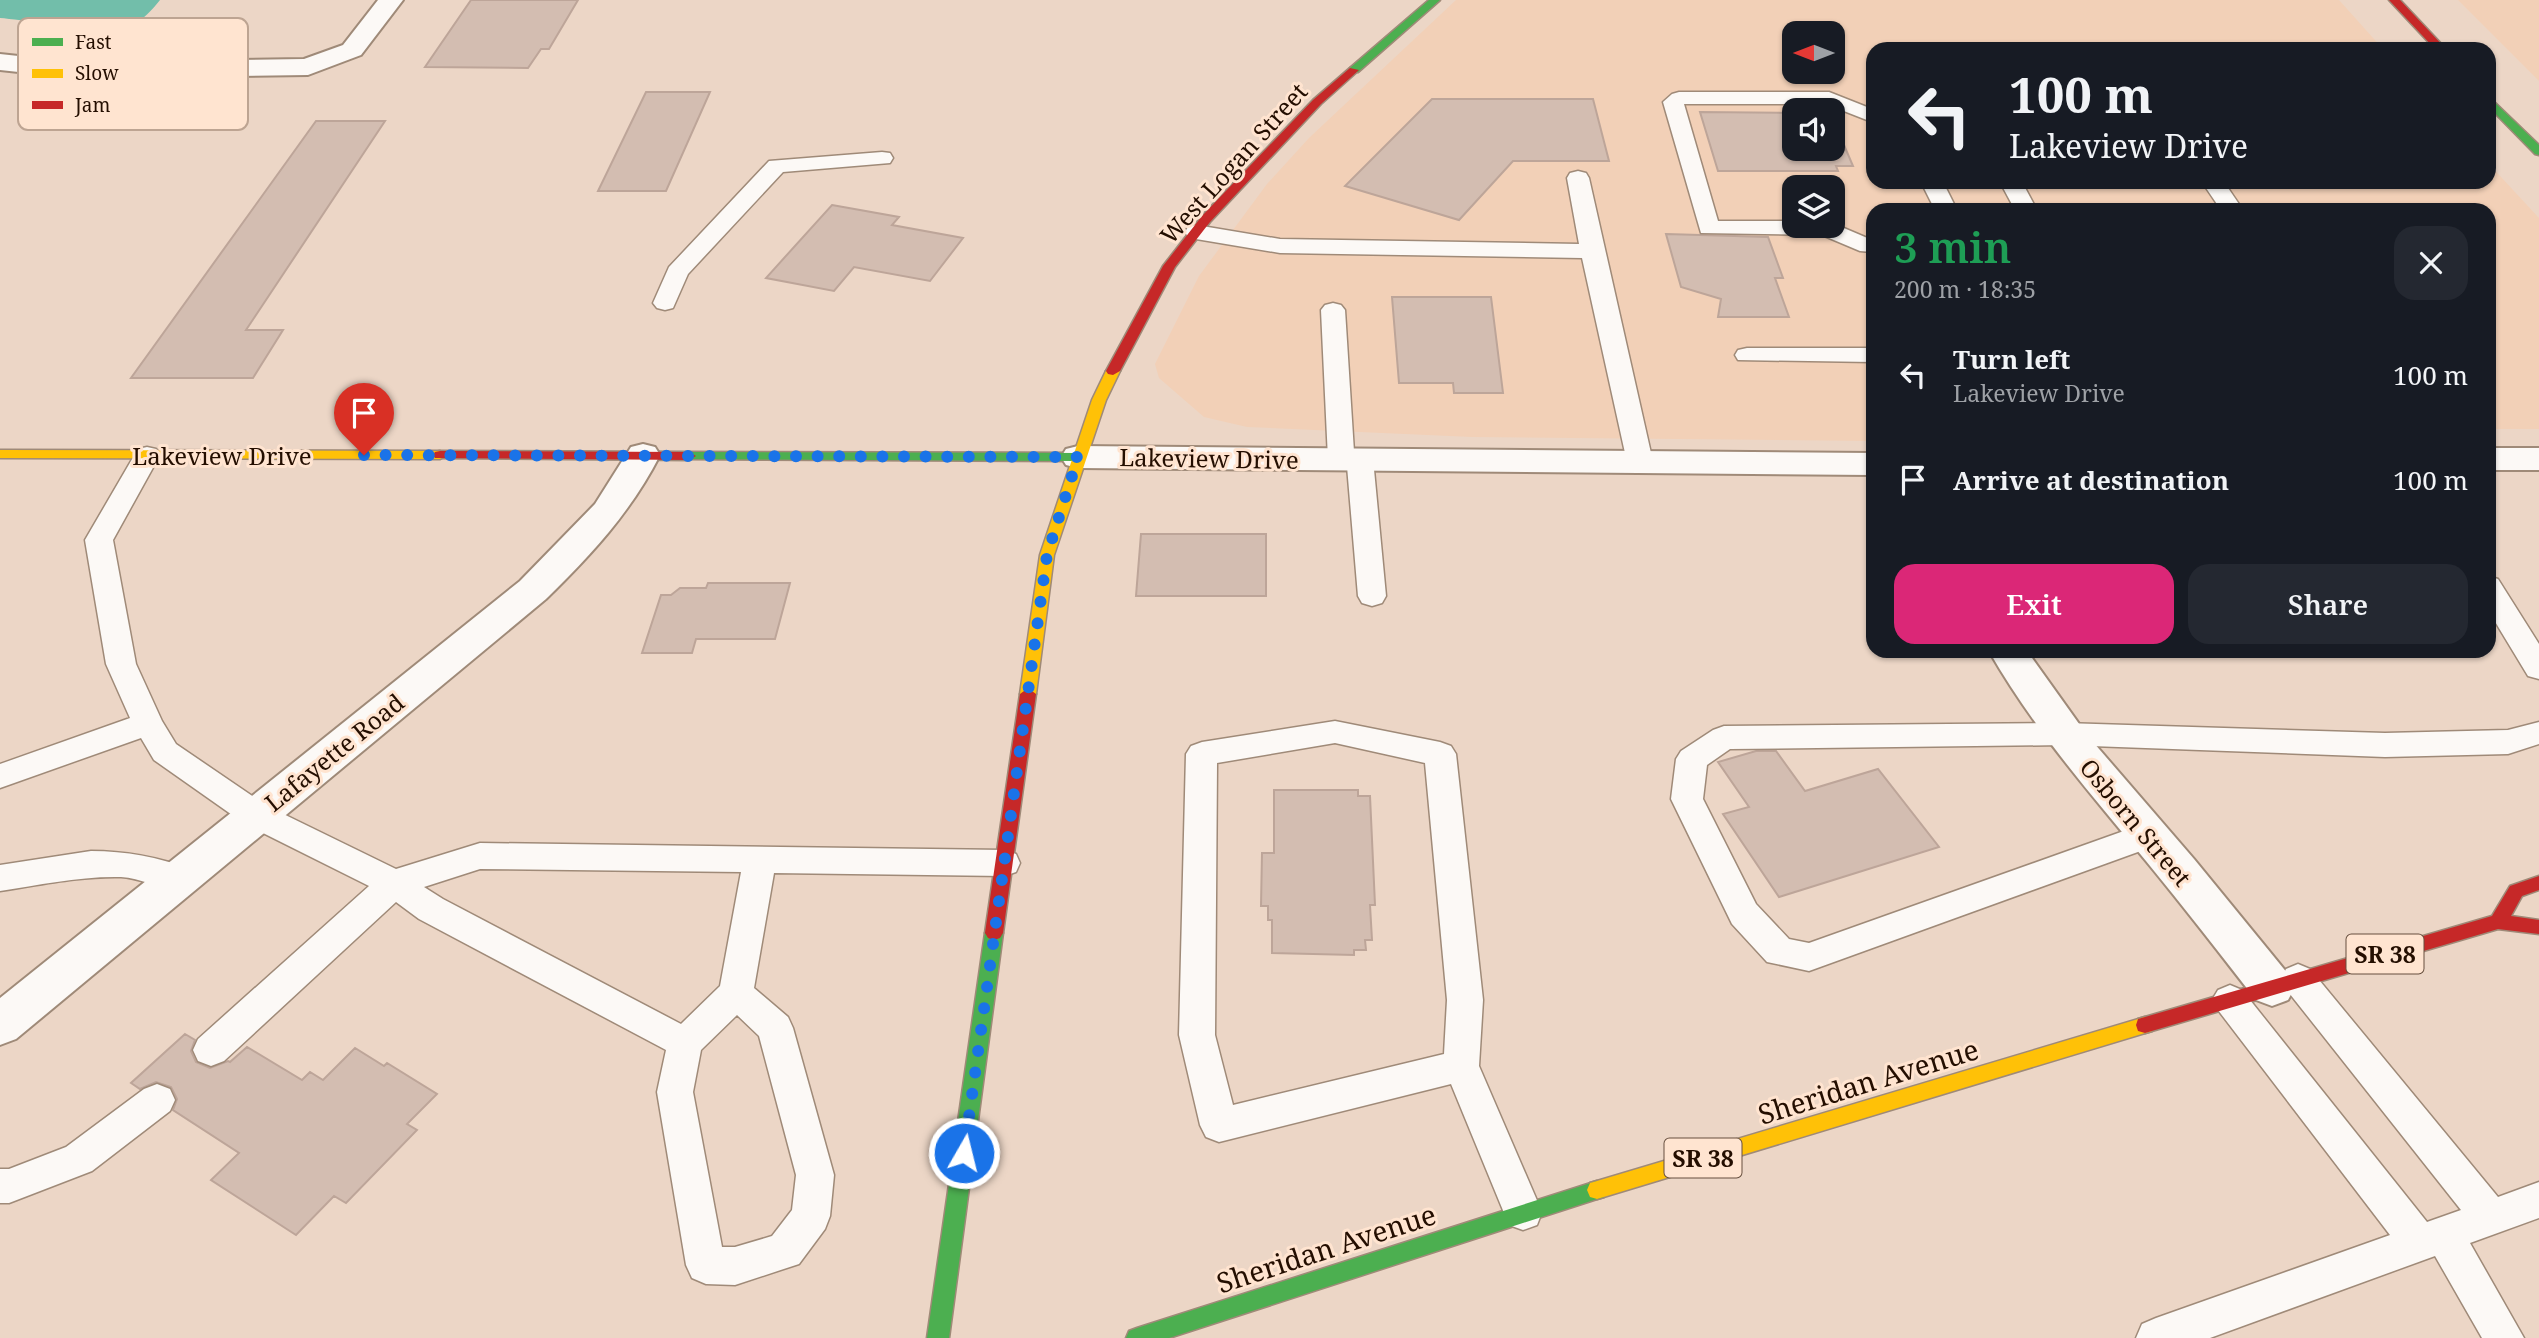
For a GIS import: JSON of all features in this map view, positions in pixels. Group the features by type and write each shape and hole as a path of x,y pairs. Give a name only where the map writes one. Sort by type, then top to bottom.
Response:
{"street":[{"path":"248,70 308,67 352,50 391,0"},
{"name":"West Logan Street","path":"938,1338 1047,555 1099,400 1139,318 1169,266 1196,232 1277,141 1317,102 1435,0"},
{"path":"2394,0 2434,42"},
{"path":"0,62 18,65"},
{"path":"2496,107 2539,152"},
{"name":"Lakeview Drive","path":"0,454 1078,457 1866,464"},
{"name":"Lafayette Road","path":"0,1024 533,590 605,519 628,486 643,456"},
{"path":"2496,459 2539,459"},
{"name":"Osborn Street","path":"2013,658 2064,734 2149,835 2285,983"},
{"path":"2498,922 2516,891 2539,883"},
{"name":"Sheridan Avenue","path":"1137,1338 1523,1212 2285,983 2498,922 2539,926"}],"lane":[{"path":"1866,113 1829,98 1674,100 1709,228 1825,228 1866,248"},
{"path":"665,303 677,272 777,166 882,158"},
{"path":"1578,178 1640,462"},
{"path":"1196,232 1280,246 1592,251"},
{"path":"1333,310 1351,460 1372,596"},
{"path":"1747,355 1866,355"},
{"path":"147,455 99,540 121,664 148,724 165,752 256,815 394,883 431,909 685,1043"},
{"path":"2496,599 2539,668"},
{"path":"0,776 148,724"},
{"path":"1461,1066 1219,1125 1197,1035 1202,754 1335,732 1440,754 1465,1000 1461,1066 1523,1212"},
{"path":"2149,835 1809,957 1779,952 1744,914 1687,799 1692,759 1724,738 2064,734 2385,746 2508,742 2539,733"},
{"path":"211,1050 394,883 480,856 1004,863"},
{"path":"736,993 775,1028 815,1175 811,1216 785,1251 735,1266 706,1265 675,1092 685,1043 736,993 760,861"},
{"path":"0,878 91,864 125,864 179,878"},
{"path":"2285,983 2491,1218"},
{"path":"2230,1000 2432,1238 2504,1338"},
{"path":"0,1186 9,1186 79,1159 158,1100"},
{"path":"2156,1338 2539,1200"}],"shaded area":[{"path":"1456,0 2339,0 2377,42 1866,42 1866,189 2496,189 2496,172 2539,218 2539,429 2496,429 2496,203 1866,203 1866,441 1472,437 1247,427 1204,417 1159,378 1155,364 1199,276 1267,184 1309,138"},
{"path":"2458,0 2539,0 2539,81"}],"water":[{"path":"0,0 160,0 143,18 18,18 18,20 0,18"}],"building":[{"path":"471,0 578,0 549,49 541,49 528,68 425,67"},
{"path":"646,92 710,92 666,191 598,191"},
{"path":"1432,99 1593,99 1609,161 1513,161 1459,220 1345,186"},
{"path":"1700,112 1782,113 1782,161 1845,161 1845,147 1853,166 1836,166 1838,171 1718,171"},
{"path":"316,121 385,121 246,330 283,330 253,378 131,378"},
{"path":"832,205 899,217 892,225 963,238 930,281 854,267 834,291 766,278"},
{"path":"1666,234 1768,237 1783,278 1775,278 1789,317 1718,317 1721,299 1681,287"},
{"path":"1392,297 1491,297 1503,393 1454,393 1453,383 1399,383"},
{"path":"1141,534 1266,534 1266,596 1136,596"},
{"path":"708,583 790,583 775,639 696,639 692,653 642,653 661,595 671,595 680,588 706,588"},
{"path":"1756,751 1776,751 1805,791 1878,769 1939,847 1779,897 1723,814 1749,807 1718,762"},
{"path":"1274,790 1358,790 1358,796 1370,796 1375,905 1370,905 1372,940 1365,940 1366,950 1354,950 1354,955 1272,953 1272,920 1268,920 1268,906 1261,906 1262,853 1274,853"},
{"path":"185,1034 195,1040 191,1051 196,1062 210,1068 230,1062 247,1047 302,1080 310,1072 323,1080 355,1048 384,1066 387,1063 437,1094 407,1124 417,1130 346,1203 334,1196 296,1235 211,1180 239,1153 173,1110 177,1099 171,1087 156,1082 140,1089 131,1083"}],"traffic: fast":[{"path":"1354,70 1435,0"},
{"path":"2496,107 2539,152"},
{"path":"689,456 1078,457"},
{"path":"938,1338 994,933"},
{"path":"1137,1338 1597,1190"}],"traffic: slow":[{"path":"1028,694 1047,555 1099,400 1113,371"},
{"path":"0,454 440,455"},
{"path":"1597,1190 2145,1025"}],"traffic: jam":[{"path":"2394,0 2434,42"},
{"path":"1113,371 1169,266 1206,219 1317,102 1354,70"},
{"path":"440,455 689,456"},
{"path":"994,933 1028,694"},
{"path":"2498,922 2516,891 2539,883"},
{"path":"2145,1025 2498,922 2539,927"}],"route":[{"path":"364,455 1078,457 1047,555 964,1153"}]}
